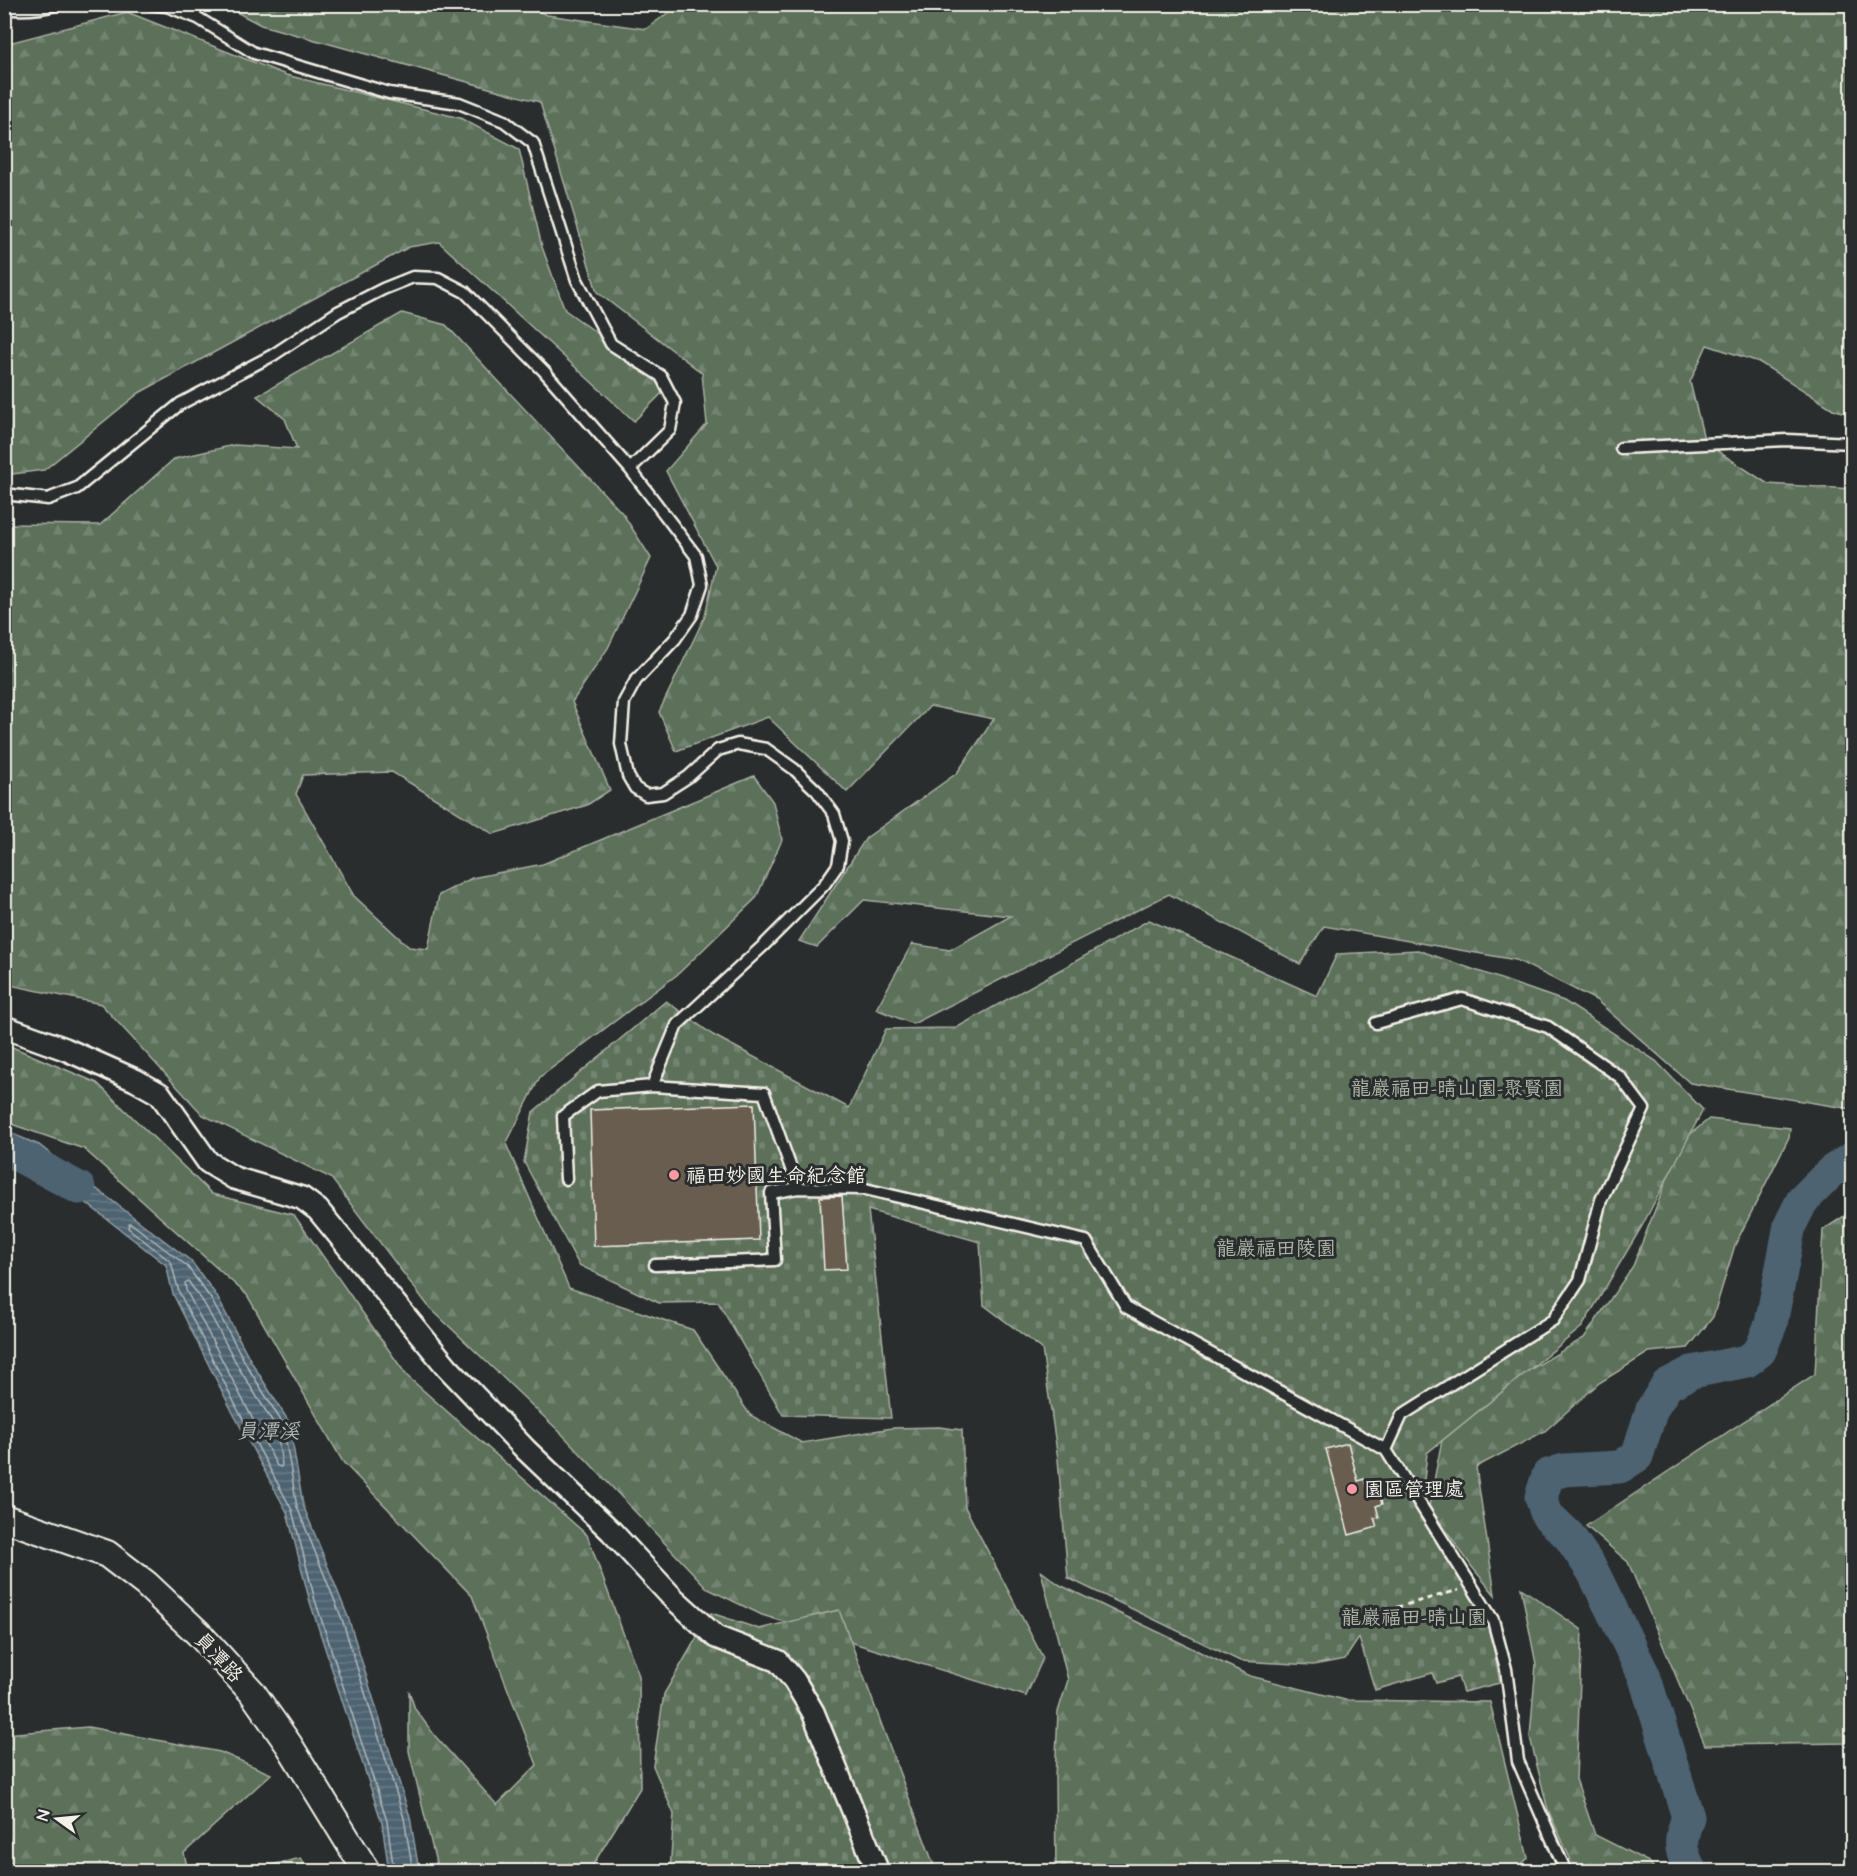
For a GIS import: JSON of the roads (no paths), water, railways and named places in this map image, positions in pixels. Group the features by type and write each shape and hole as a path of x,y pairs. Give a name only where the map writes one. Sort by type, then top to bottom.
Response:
{"street":[{"path":"4,1027 65,1049 135,1080 159,1094 208,1162 234,1178 302,1198 318,1210 447,1367 526,1450 611,1531 672,1597 716,1637 778,1661 784,1667 813,1712 878,1872"},
{"name":"員潭路","path":"4,1518 107,1554 146,1584 199,1634 252,1692 289,1745 367,1872"}],"lane":[{"path":"4,9 44,8 59,4"},
{"path":"151,4 167,6 198,18 254,53 390,93 459,103 504,121 533,143 577,280 611,344 661,376 675,403 670,430 630,469"},
{"path":"4,494 48,499 77,488 180,404 273,355 338,312 383,289 413,277 438,278 465,292 544,371 630,469 696,556 702,585 692,615 675,639 636,680 624,702 621,744 628,777 635,788 646,795 663,794 688,777 718,750 738,744 766,749 794,769 817,791 834,814 842,841 838,865 824,885 764,945 677,1025 652,1086"},
{"path":"1621,448 1786,440 1852,443"},
{"path":"1376,1023 1462,999 1548,1027 1620,1077 1644,1109 1600,1200 1580,1280 1553,1320 1402,1415 1386,1450"},
{"path":"566,1179 563,1116 598,1091 652,1086 764,1094 798,1188"},
{"path":"655,1265 775,1260 771,1193 798,1188 865,1188 1086,1241 1126,1307 1386,1450 1493,1620 1506,1669 1518,1761 1567,1868 1566,1872"}],"water":[{"name":"員潭溪","path":"5,1131 39,1145 191,1261 216,1295 252,1363 289,1422 303,1505 348,1617 410,1817 419,1871 389,1871 382,1823 310,1602 287,1512 233,1413 173,1294 166,1265 27,1157 5,1153"}],"waterway":[{"name":"員潭溪","path":"4,1148 79,1188"},
{"path":"1691,1872 1684,1857 1682,1845 1688,1817 1644,1675 1592,1570 1569,1536 1547,1515 1541,1497 1548,1475 1564,1470 1620,1467 1637,1456 1652,1409 1667,1385 1692,1372 1747,1361 1760,1351 1771,1324 1790,1225 1802,1201 1832,1171 1852,1158"}],"place":[{"name":"福田妙國生命紀念館","path":"674,1175"},
{"name":"園區管理處","path":"1352,1489"}],"park label":[{"name":"龍巖福田-晴山園-聚賢園","path":"1457,1088"},
{"name":"龍巖福田陵園","path":"1276,1248"},
{"name":"龍巖福田-晴山園","path":"1414,1617"}]}
